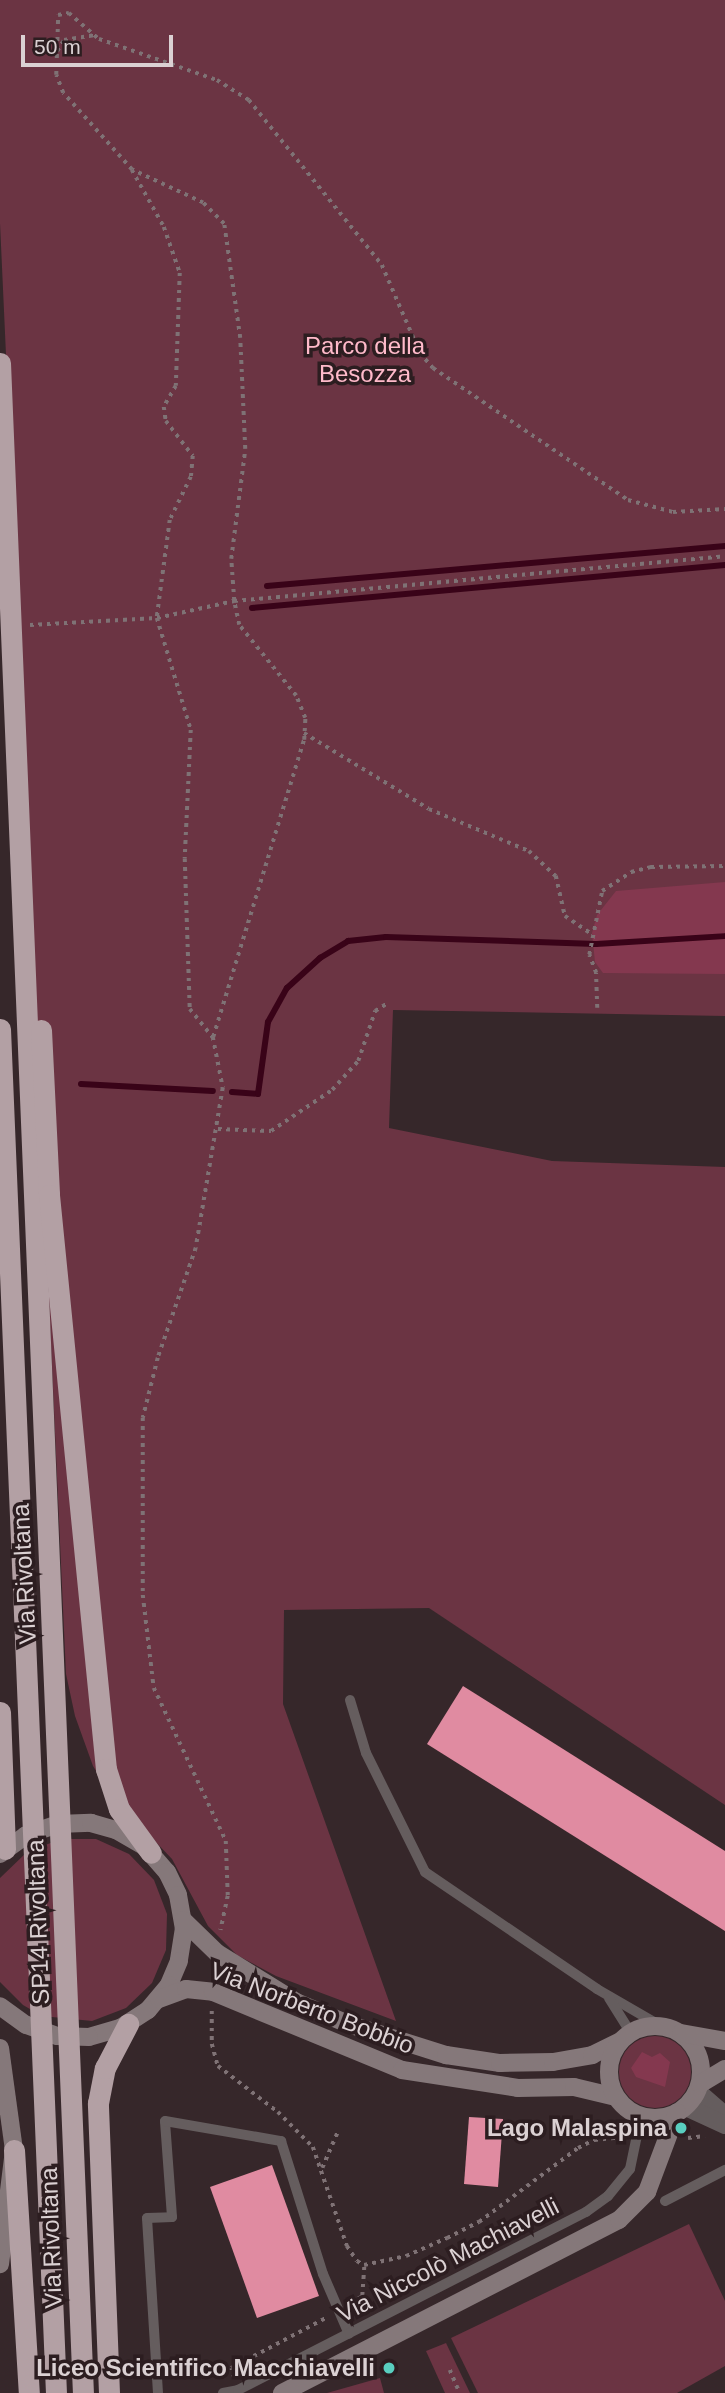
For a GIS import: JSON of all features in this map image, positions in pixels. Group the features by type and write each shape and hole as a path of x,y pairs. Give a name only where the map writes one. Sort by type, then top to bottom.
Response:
{"highway":[{"path":"0,363 16,795 34,891 49,1195 106,1769 119,1809 151,1853"},
{"name":"Via Rivoltana","path":"16,795 58,1762"},
{"name":"Via Rivoltana","path":"0,1029 32,1763"},
{"path":"0,1712 3,1852"},
{"name":"SP14 Rivoltana","path":"58,1762 71,2080"},
{"name":"SP14 Rivoltana","path":"32,1763 43,2081"},
{"path":"109,2393 98,2103 105,2068 128,2024"},
{"name":"Via Rivoltana","path":"71,2080 83,2393"},
{"name":"Via Rivoltana","path":"43,2081 55,2393"},
{"path":"14,2150 29,2393"}],"street":[{"name":"Via Norberto Bobbio","path":"3,1852 42,1828 83,1822 123,1833 151,1853 175,1887 183,1920 179,1961 159,1998"},
{"name":"Via Norberto Bobbio","path":"183,1920 217,1953 296,2002 348,2024 446,2055 500,2063 553,2062 592,2055 624,2037 659,2025"},
{"name":"Via Norberto Bobbio","path":"0,2006 26,2025 57,2036 97,2036 128,2024 159,1998 186,1989 213,1992 402,2070 519,2088 598,2090 616,2097 641,2116"},
{"path":"659,2025 681,2033 725,2041"},
{"path":"681,2033 700,2061 699,2087 725,2115"},
{"path":"616,2097 608,2075 624,2037"},
{"path":"0,2048 14,2150 0,2264"},
{"path":"282,2393 619,2220 647,2192 681,2110 699,2087 725,2070"},
{"path":"641,2116 681,2110 718,2130"}],"lane":[{"path":"350,1700 366,1753 425,1872 609,1997 659,2025"},
{"path":"609,1997 624,2037"},
{"name":"Via Niccolò Machiavelli","path":"223,2393 238,2390 586,2212 608,2196 630,2169 640,2138 641,2116"},
{"path":"158,2393 146,2218 172,2217 165,2121 281,2141 349,2334"},
{"path":"665,2201 725,2170"}],"path":[{"path":"213,1037 190,1009 185,859 191,730 157,618 170,520 191,477 193,456 166,421 164,407 176,386 180,273 164,227 132,170 63,93 56,52 58,15 75,16 94,34 117,47 217,80 249,100 382,265 419,353 433,368 628,500 673,512 725,509"},
{"path":"56,52 64,40 94,34"},
{"path":"132,170 216,212 230,248 245,449 231,559 234,601 239,625 296,696 305,718 304,733 213,1037 223,1087 218,1129 196,1248 158,1358 144,1419 143,1595 154,1688 226,1841 228,1896 220,1938"},
{"path":"26,625 157,618 234,601 725,556"},
{"path":"304,733 429,809 529,851 556,876 565,916 590,934"},
{"path":"597,1008 597,982 589,952 590,934 602,891 631,872 670,864 725,866"},
{"path":"218,1129 271,1131 332,1090 358,1061 374,1011 388,1003"},
{"path":"212,2003 212,2044 218,2066 300,2133 323,2168 348,2246 357,2261 365,2265 406,2256 479,2222 594,2140 640,2138"},
{"path":"670,2139 718,2130"},
{"path":"323,2168 338,2132"},
{"path":"238,2390 230,2368 339,2311 362,2296 365,2265"},
{"path":"450,2370 460,2393"}],"green space":[{"name":"Parco della Besozza","path":"0,0 725,0 725,1016 393,1010 389,1128 552,1161 725,1167 725,1805 429,1608 284,1610 283,1704 396,2021 276,1976 237,1955 208,1926 172,1859 111,1795 93,1766 75,1716 66,1674 0,223"},
{"path":"61,1839 96,1839 129,1854 154,1880 167,1914 166,1950 152,1983 126,2008 92,2021 42,2016 23,2005 0,1982 0,1878 27,1852"},
{"path":"655,2036 675,2042 685,2052 691,2072 685,2092 675,2102 655,2108 635,2102 625,2092 619,2072 625,2052 635,2042"},
{"path":"689,2224 725,2301 725,2366 677,2393 478,2393 451,2338"},
{"path":"446,2343 470,2393 445,2393 426,2351"},
{"path":"380,2378 384,2393 327,2393"}],"shaded area":[{"path":"725,882 725,974 603,973 595,962 592,933 597,915 616,891"},
{"path":"642,2052 652,2057 660,2053 670,2062 665,2087 636,2077 631,2068"}],"building":[{"path":"463,1686 725,1851 725,1931 427,1744"},
{"path":"469,2117 503,2119 498,2187 464,2184"},
{"path":"272,2165 319,2296 257,2318 210,2187"}],"waterway":[{"path":"267,586 725,546"},
{"path":"252,608 725,565"},
{"path":"232,1092 258,1094 268,1022 287,988 320,958 348,941 386,937 596,944 725,936"},
{"path":"81,1084 213,1091"}],"place":[{"name":"Lago Malaspina","path":"681,2128"},
{"name":"Liceo Scientifico Macchiavelli","path":"389,2368"}]}
